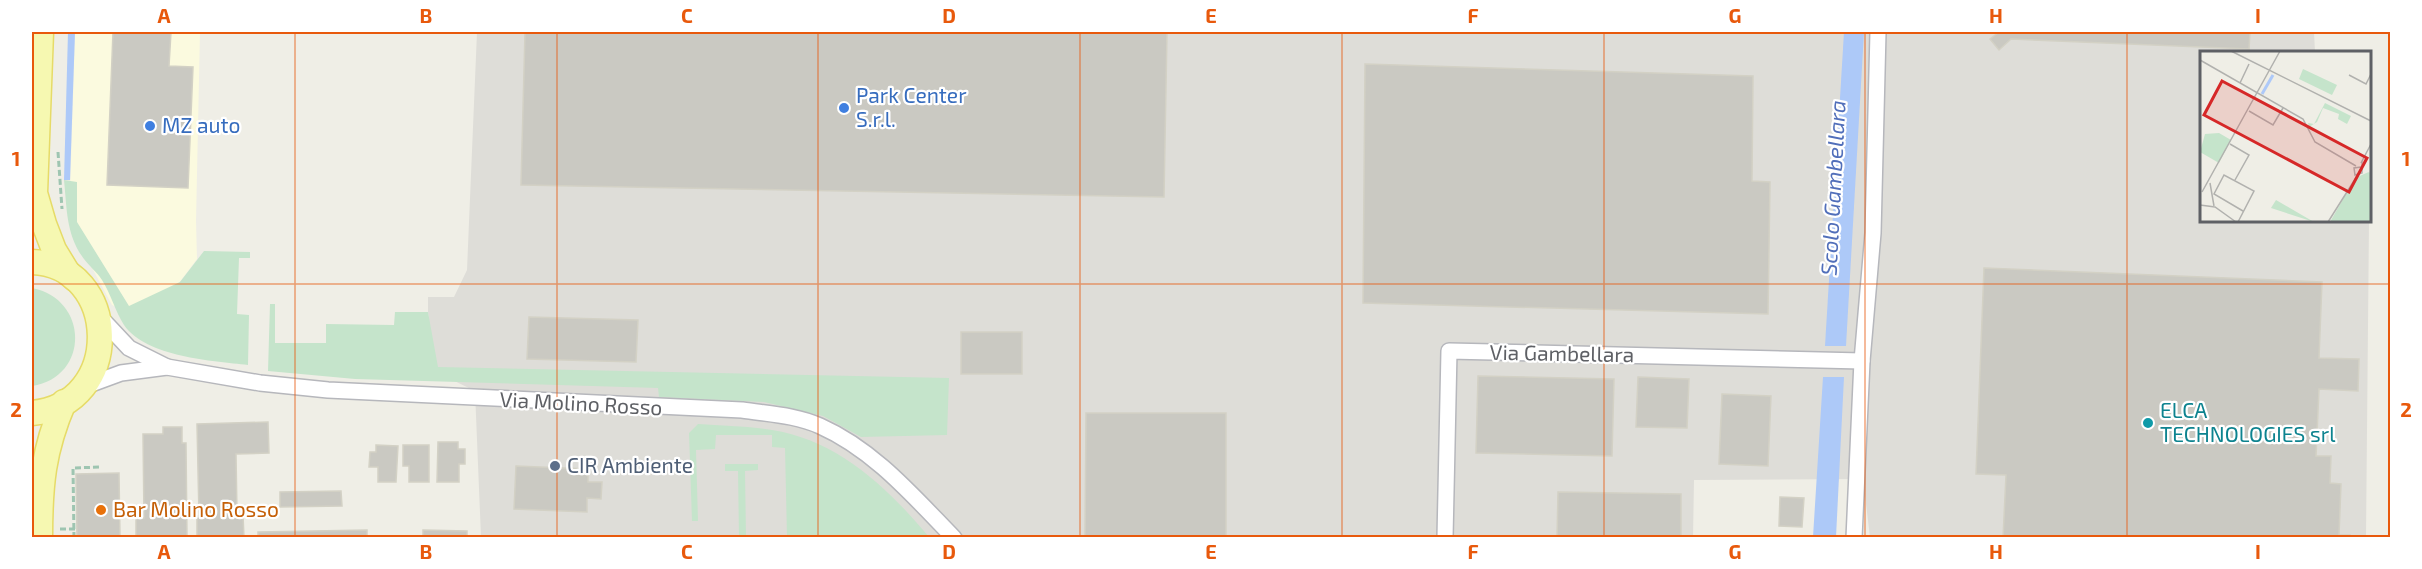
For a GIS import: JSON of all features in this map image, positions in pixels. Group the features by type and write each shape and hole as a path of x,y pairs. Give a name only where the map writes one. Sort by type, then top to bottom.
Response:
{"main road":[{"path":"32,413 50,409 64,402 83,387 100,353 102,334 98,315 89,295 68,273 54,250 33,198 41,32"},
{"path":"32,262 58,268 75,279"},
{"path":"40,494 51,431 64,402"},
{"path":"32,458 47,533"}],"street":[{"path":"1854,537 1862,361 1873,233 1878,32"},
{"name":"Via Molino Rosso","path":"98,315 129,348 167,367 260,383 328,390 742,410 781,415 818,425 851,442 887,470 954,537"},
{"name":"Via Gambellara","path":"1445,537 1449,351 1862,361"},
{"name":"Via Molino Rosso","path":"83,387 121,373 167,367"}],"path":[{"path":"58,152 62,210"},
{"path":"74,537 73,468 101,467"},
{"path":"47,533 75,529"}],"shaded area":[{"path":"75,32 200,32 197,259 179,283 125,311 112,305 69,225"},
{"path":"477,32 2314,32 2315,51 2200,51 2200,222 2369,222 2366,537 1870,537 1863,479 1694,480 1693,538 481,537 475,391 434,371 428,312 428,297 454,297 467,270"},
{"path":"64,180 77,182 77,222 129,306 180,282 204,251 250,252 250,258 239,258 237,314 249,315 248,365 181,356 164,351 134,336 124,325 102,280 78,250 68,221"},
{"path":"32,288 51,295 64,307 72,321 75,338 73,354 64,368 51,380 32,386"},
{"path":"270,304 275,304 275,343 326,343 326,324 394,325 395,312 428,312 438,367 949,378 947,435 861,437 823,416 764,402 659,397 658,388 355,379 268,371"},
{"path":"698,424 772,430 819,444 860,469 879,485 897,501 929,537 787,537 785,448 772,447 772,435 716,435 715,449 696,450 698,521 692,521 689,433"},
{"path":"725,464 758,464 758,470 745,471 746,537 739,537 738,471 725,471"}],"water":[{"path":"68,32 75,32 70,180 64,180"},
{"path":"1844,32 1864,32 1846,346 1825,346"},
{"path":"1823,377 1844,377 1836,537 1813,537"}],"building":[{"name":"MZ auto","path":"113,32 171,32 169,66 193,67 188,188 107,185"},
{"name":"Park Center S.r.l.","path":"525,32 1167,32 1164,197 521,185"},
{"path":"1999,32 2250,32 2249,49 2011,39 1999,50 1990,39"},
{"path":"1365,64 1753,76 1752,181 1770,182 1768,314 1363,303"},
{"name":"ELCA TECHNOLOGIES srl","path":"1984,268 2322,282 2319,358 2359,359 2358,391 2319,389 2316,456 2331,456 2330,483 2341,484 2339,535 2350,535 2350,538 2003,538 2006,475 1976,474"},
{"path":"529,317 638,320 636,362 527,359"},
{"path":"961,332 1022,332 1022,374 961,374"},
{"path":"1478,376 1614,379 1612,456 1476,453"},
{"path":"1638,377 1689,379 1687,428 1636,427"},
{"path":"1722,394 1771,396 1768,466 1719,464"},
{"path":"1086,413 1226,413 1226,538 1085,538"},
{"path":"268,422 269,453 236,454 237,515 243,515 244,538 197,538 197,516 199,516 197,424"},
{"path":"163,427 182,427 182,443 186,443 187,538 136,538 136,519 144,518 143,434 163,434"},
{"path":"438,442 458,442 458,449 465,449 465,464 459,464 459,482 437,482"},
{"path":"376,445 398,446 396,482 378,482 378,467 369,467 370,452 376,452"},
{"path":"403,445 429,445 429,482 409,482 409,466 403,466"},
{"path":"516,466 588,469 588,482 602,482 601,499 587,498 587,512 514,509"},
{"path":"119,473 120,538 77,538 76,474"},
{"path":"341,491 342,506 280,507 280,492"},
{"path":"1558,492 1681,494 1681,538 1557,538"},
{"path":"1780,497 1804,498 1802,527 1779,526"},
{"path":"367,530 367,538 258,538 258,532"},
{"path":"423,530 467,531 467,538 423,538"}],"place":[{"name":"Park Center S.r.l.","path":"844,108"},
{"name":"MZ auto","path":"150,126"},
{"name":"ELCA TECHNOLOGIES srl","path":"2148,423"},
{"name":"CIR Ambiente","path":"555,466"},
{"name":"Bar Molino Rosso","path":"101,510"}],"water label":[{"name":"Scolo Gambellara","path":"1833,188"}]}
